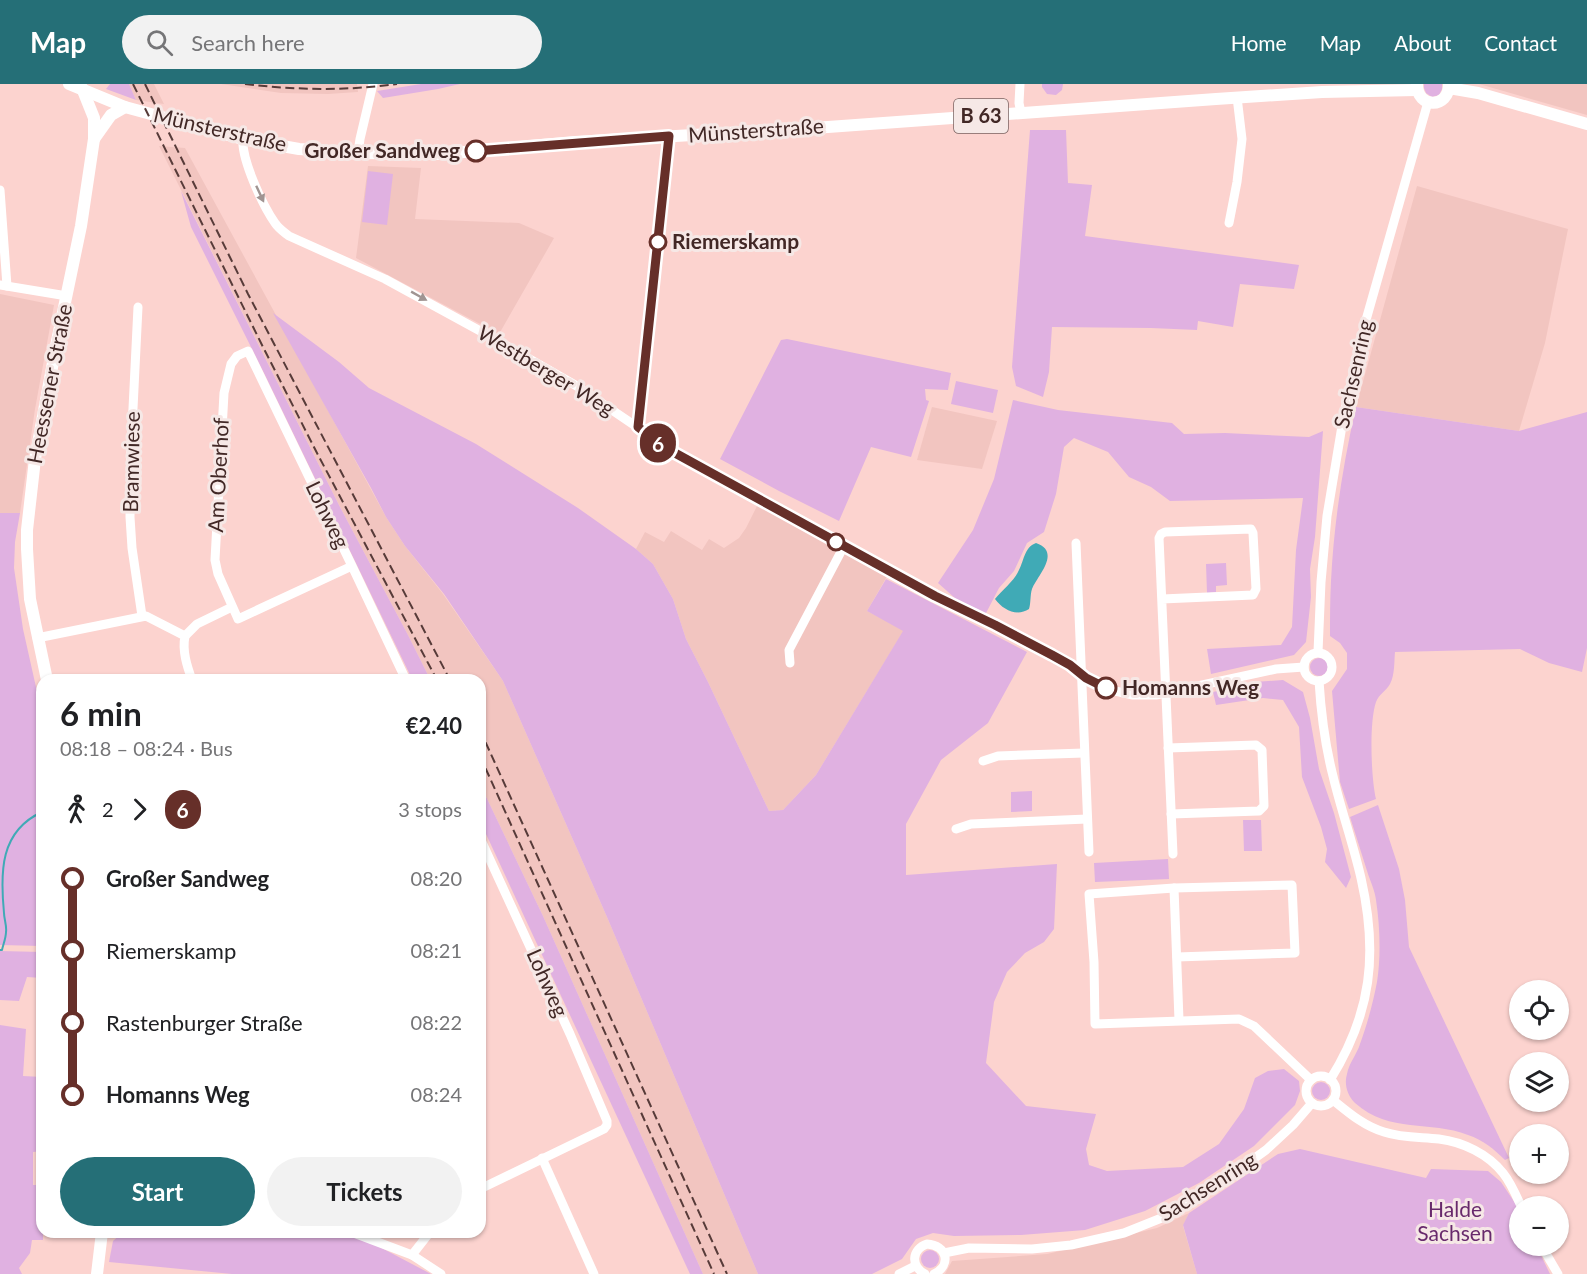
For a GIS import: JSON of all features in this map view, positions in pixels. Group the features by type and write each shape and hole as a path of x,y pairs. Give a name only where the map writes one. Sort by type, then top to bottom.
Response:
{"main road":[{"name":"Münsterstraße","path":"69,84 125,107 243,139 299,149 358,153 442,154 669,136 1417,87"},
{"path":"1417,87 1420,96 1428,102 1436,103 1443,99 1449,86 1587,124"},
{"name":"Heessener Straße","path":"46,674 37,638 28,578 29,510 35,459 81,226 94,139 94,121 82,88"},
{"path":"94,139 111,116 125,107"},
{"path":"97,1274 101,1238"}],"street":[{"path":"358,153 373,84"},
{"path":"1020,84 1021,113"},
{"path":"1351,91 1372,84"},
{"path":"1229,223 1242,139 1237,98"},
{"name":"Sachsenring","path":"1318,652 1327,516 1344,414 1366,320 1428,102"},
{"path":"638,427 669,136"},
{"name":"Westberger Weg","path":"243,139 242,148 258,191 275,223 289,236 409,291 575,386 664,447 844,546 1070,665 1086,678 1106,688 1147,696 1276,669 1304,667"},
{"path":"0,190 3,285 67,296"},
{"name":"Bramwiese","path":"138,307 130,517 142,616"},
{"name":"Lohweg","path":"248,351 403,674"},
{"name":"Am Oberhof","path":"232,607 218,574 215,560 224,393 231,364 237,356 248,351"},
{"path":"1162,599 1254,595 1256,589 1251,529 1165,532 1159,538 1173,854"},
{"path":"1076,543 1089,852"},
{"path":"790,663 789,650 844,546"},
{"path":"190,674 183,642 185,636 197,624 232,607 238,619 352,566"},
{"path":"37,638 142,616 149,617 185,636"},
{"path":"1318,652 1326,655 1332,662 1330,675 1319,681 1308,677 1304,667 1308,657 1318,652"},
{"path":"1319,681 1328,758 1361,877 1371,946 1369,977 1360,1018 1344,1056 1330,1080"},
{"path":"1168,748 1256,745 1262,750 1264,806 1259,811 1171,814"},
{"path":"983,761 998,756 1084,753"},
{"path":"956,829 971,824 1087,819"},
{"name":"Lohweg","path":"486,851 606,1115 607,1125 604,1129 542,1158"},
{"path":"1177,957 1294,953 1292,885 1174,888 1089,894 1094,962 1095,1024 1239,1019 1254,1026 1311,1080"},
{"path":"1174,888 1179,1020"},
{"path":"1321,1077 1330,1080 1336,1089 1333,1100 1323,1106 1312,1103 1306,1091 1311,1080 1321,1077"},
{"path":"1333,1100 1362,1123 1384,1132 1396,1136 1455,1142 1475,1150 1503,1174 1515,1196"},
{"name":"Sachsenring","path":"915,1266 915,1254 923,1245 936,1245 944,1253 969,1248 1032,1249 1071,1245 1124,1233 1169,1215 1220,1183 1266,1150 1287,1132 1312,1103"},
{"path":"486,1186 542,1158 594,1274"},
{"path":"367,1238 412,1255 441,1274"},
{"path":"412,1255 425,1238"},
{"path":"934,1274 944,1266 944,1253"},
{"path":"1547,1256 1558,1274"},
{"path":"899,1274 915,1266 925,1274"}],"shaded area":[{"path":"129,84 154,84 164,104 136,100"},
{"path":"221,84 357,84 358,92 281,93"},
{"path":"1479,84 1587,84 1587,115"},
{"path":"159,146 185,148 386,517 503,681 607,917 758,1274 703,1274 543,916 486,797 486,674 428,674 340,507"},
{"path":"368,166 421,168 415,219 519,223 554,238 499,334 356,258"},
{"path":"1417,186 1568,229 1545,343 1519,431 1356,407"},
{"path":"0,294 54,305 35,409 20,513 0,513"},
{"path":"932,407 997,421 982,469 917,460"},
{"path":"763,494 893,566 867,611 904,630 816,775 783,810 769,811 686,639 673,599 653,564 636,549 645,532 664,542 671,531 702,550 709,539 724,548 739,538"},
{"path":"1189,1213 1183,1226 1197,1274 945,1274 952,1261 1047,1254 1157,1228"}],"green space":[{"path":"110,84 129,84 136,100 106,89"},
{"path":"421,84 460,84 383,98 377,91"},
{"path":"1042,84 1063,84 1062,90 1056,95 1047,94"},
{"path":"1424,84 1442,84 1442,89 1439,95 1432,97 1426,93"},
{"path":"1030,130 1066,130 1068,183 1092,185 1085,236 1299,265 1294,289 1240,284 1233,327 1198,321 1197,330 1052,327 1049,372 1043,397 1016,386 1012,367"},
{"path":"368,171 393,174 387,225 362,222"},
{"path":"181,191 340,507 428,674 410,674 191,227"},
{"path":"273,313 339,362 369,388 476,444 578,508 636,549 653,564 673,599 686,639 769,811 783,810 816,775 903,631 867,611 886,579 1027,652 988,723 941,760 906,824 906,875 1057,864 1054,929 1044,942 1025,953 1007,972 994,1002 986,1063 1026,1106 1096,1114 1086,1149 1089,1165 1107,1171 1183,1167 1219,1144 1244,1109 1255,1078 1268,1071 1284,1069 1299,1081 1300,1091 1295,1105 1254,1146 1199,1183 1145,1211 1085,1230 1021,1235 954,1236 933,1233 916,1239 902,1259 872,1274 758,1274 607,917 503,681 444,594 405,546 386,517"},
{"path":"787,339 951,373 948,390 925,389 926,400 929,401 911,457 871,447 839,521 720,459 781,340"},
{"path":"956,381 998,390 993,413 951,404"},
{"path":"1013,400 1058,410 1172,423 1184,434 1225,433 1309,437 1323,431 1315,537 1310,569 1311,597 1306,642 1294,655 1211,674 1207,649 1281,645 1292,627 1296,550 1303,498 1170,501 1151,487 1129,477 1108,452 1074,438 1064,447 1056,494 1044,532 1027,543 1014,571 999,588 985,615 956,599 938,583 973,530 994,479"},
{"path":"1356,407 1519,431 1587,412 1587,648 1582,672 1549,663 1520,649 1395,652 1392,680 1377,699 1372,723 1373,778 1376,799 1349,809 1340,782 1332,691 1347,669 1347,653 1340,643 1330,636 1330,602 1337,515"},
{"path":"0,513 20,513 15,542 14,568 23,629 36,687 36,946 0,945"},
{"path":"1226,563 1227,585 1216,586 1216,592 1207,593 1206,564"},
{"path":"1319,658 1325,661 1328,667 1325,673 1319,676 1313,673 1310,667 1313,661"},
{"path":"1283,680 1303,692 1319,769 1334,813 1351,877 1346,888 1325,862 1327,849 1302,777 1299,727 1283,700 1263,698 1216,705 1213,692 1254,682"},
{"path":"1032,791 1032,811 1011,812 1011,792"},
{"path":"486,797 543,916 703,1274 690,1274 486,834"},
{"path":"1378,805 1399,869 1405,900 1409,947 1509,1158 1505,1160 1488,1145 1468,1135 1382,1119 1368,1113 1352,1100 1348,1093 1346,1078 1370,1014 1377,982 1379,952 1375,897 1350,817"},
{"path":"1243,820 1261,820 1262,851 1244,851"},
{"path":"1168,859 1169,879 1095,882 1094,863"},
{"path":"0,951 36,952 36,978 27,977 19,1001 0,1000"},
{"path":"0,1025 26,1029 23,1076 36,1077 36,1152 33,1152 33,1185 36,1185 36,1238 43,1238 43,1240 32,1240 30,1253 19,1268 22,1274 0,1274"},
{"path":"1321,1082 1327,1085 1330,1091 1327,1097 1321,1100 1315,1097 1312,1091 1315,1085"},
{"name":"Halde Sachsen","path":"1300,1149 1426,1178 1431,1169 1488,1171 1501,1182 1510,1196 1509,1256 1541,1256 1550,1274 1197,1274 1183,1225 1189,1213 1278,1154"},
{"path":"116,1238 356,1238 376,1245 431,1274 232,1274 109,1262 113,1241"},
{"path":"930,1250 936,1253 939,1259 936,1265 930,1268 924,1265 921,1259 924,1253"}],"water":[{"path":"1036,543 1047,552 1047,558 1032,589 1029,609 1020,612 1010,611 995,599 1016,576 1027,551"}],"waterway":[{"path":"0,950 2,950 6,937 2,883 6,854 10,841 18,830 36,815"}],"railway":[{"path":"133,84 317,453 434,674"},
{"path":"145,84 248,294 447,674"},
{"path":"245,84 321,89 397,84"},
{"path":"486,743 727,1274"},
{"path":"486,769 714,1274"}],"bus line":[{"name":"6","path":"476,151 669,136 638,427 664,447 935,596 1052,655 1070,665 1086,678 1106,688"}],"place":[{"name":"Großer Sandweg","path":"476,151"},
{"name":"Riemerskamp","path":"658,242"},
{"name":"Homanns Weg","path":"1106,688"}]}
